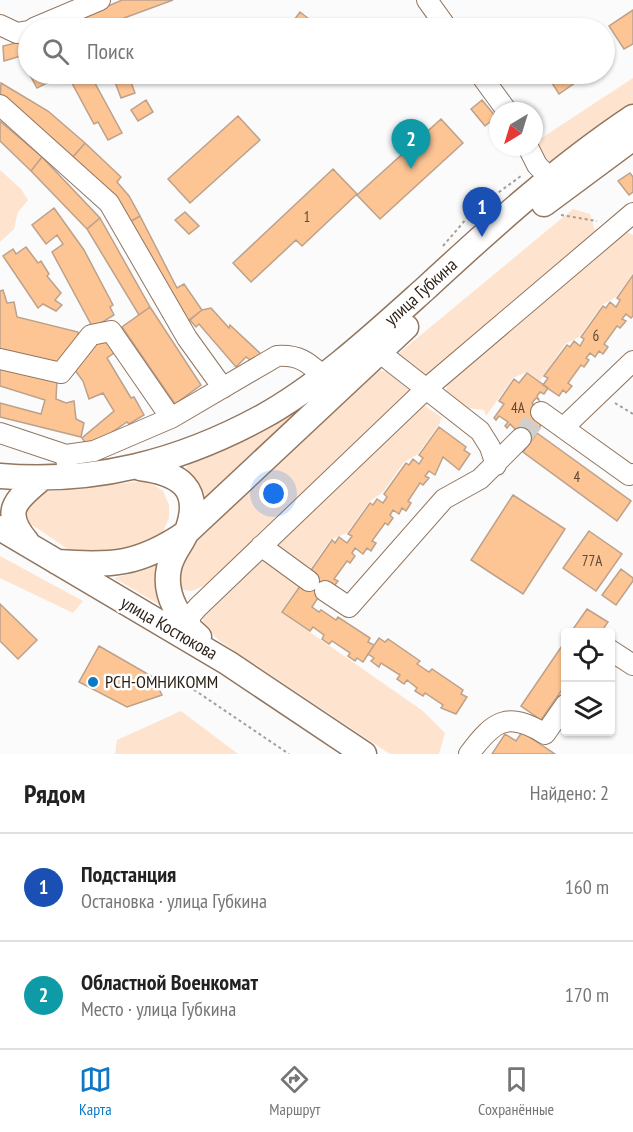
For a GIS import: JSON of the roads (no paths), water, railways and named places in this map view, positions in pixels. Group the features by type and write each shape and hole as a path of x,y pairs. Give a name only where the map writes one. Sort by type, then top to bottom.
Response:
{"main road":[{"name":"улица Губкина","path":"330,382 376,333 633,117"},
{"name":"улица Губкина","path":"330,382 379,352 555,184 633,138"},
{"path":"140,468 214,440 330,382"},
{"path":"228,663 188,627 170,597 168,571 172,555 186,533 330,382"},
{"path":"30,546 16,528 12,515 16,503 23,494 41,480 68,466 161,470 177,477 190,491 193,510 186,533 166,547 133,561 97,565 57,562"},
{"path":"0,476 41,480"},
{"name":"улица Костюкова","path":"0,528 228,663 364,754"}],"lane":[{"path":"58,18 100,0"},
{"path":"427,0 440,18"},
{"path":"0,26 18,33"},
{"path":"487,84 500,102"},
{"path":"0,105 109,203 187,338 223,388"},
{"path":"532,156 537,165 555,184"},
{"path":"188,627 191,615 206,600 427,388 633,214"},
{"path":"0,359 61,373 91,334 111,331 171,418"},
{"path":"379,352 480,431 490,447 496,465"},
{"path":"0,433 68,466 94,451 171,418 277,356 292,355 307,361 330,382"},
{"path":"563,428 633,361"},
{"path":"540,412 629,475 633,474"},
{"path":"261,546 349,608 444,499 480,478 496,465 521,438"},
{"path":"170,597 182,602 206,600"},
{"path":"615,653 633,665"},
{"path":"469,754 495,727 506,721 518,720 545,734 561,711"}],"tunnel":[{"path":"521,438 541,412"}],"place":[{"name":"Областной Военкомат","path":"411,169"},
{"name":"Подстанция","path":"482,237"},
{"name":"РСН-ОМНИКОММ","path":"93,682"}]}
